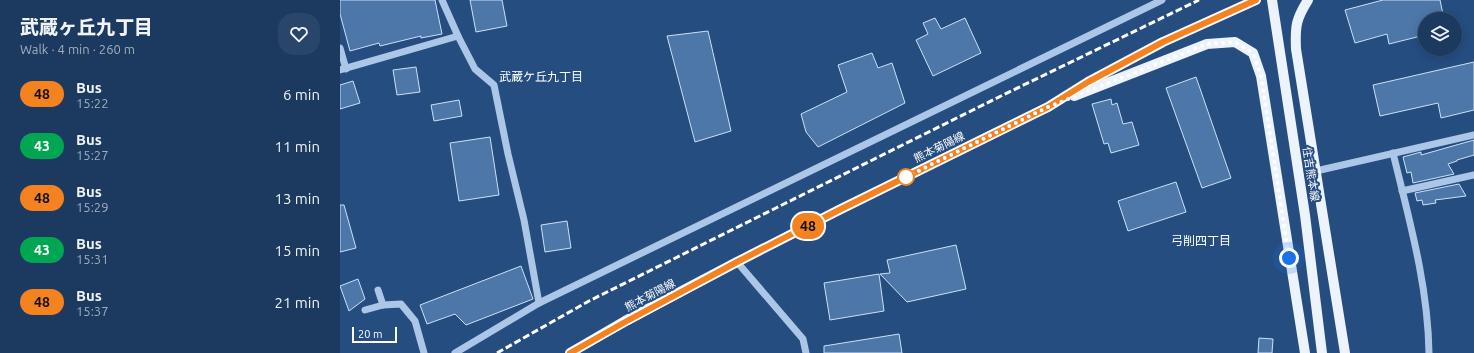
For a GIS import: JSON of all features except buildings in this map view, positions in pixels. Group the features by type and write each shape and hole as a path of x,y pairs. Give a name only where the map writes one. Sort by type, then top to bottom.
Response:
{"main road":[{"name":"熊本菊陽線","path":"570,353 737,262 1048,107 1088,82 1163,42 1256,0"},
{"name":"住吉熊本線","path":"1272,0 1305,215 1322,353"},
{"path":"1308,0 1300,14 1295,30 1299,68 1345,353"},
{"path":"1048,107 1207,44 1235,42 1253,53 1261,76 1304,353"}],"street":[{"path":"442,0 475,69 494,85 508,154 524,220 539,303"},
{"path":"455,353 539,303 1162,0"},
{"path":"340,48 343,70 458,36"},
{"path":"1316,171 1474,135"},
{"path":"1392,154 1418,260 1426,312 1429,353"},
{"path":"1402,191 1474,174"},
{"path":"737,262 803,339 806,353"},
{"path":"378,290 384,305"},
{"path":"365,310 384,305 401,304 415,321 424,353"}],"railway":[{"path":"497,353 589,301 1001,96 1199,0"}],"bus line":[{"name":"48","path":"570,353 737,262 1048,107 1088,82 1163,42 1256,0"}],"district":[{"name":"武蔵ケ丘九丁目","path":"541,77"},
{"name":"弓削四丁目","path":"1201,241"}],"route":[{"path":"906,177 1048,107 1207,44 1235,42 1253,53 1261,76 1289,258"}]}
